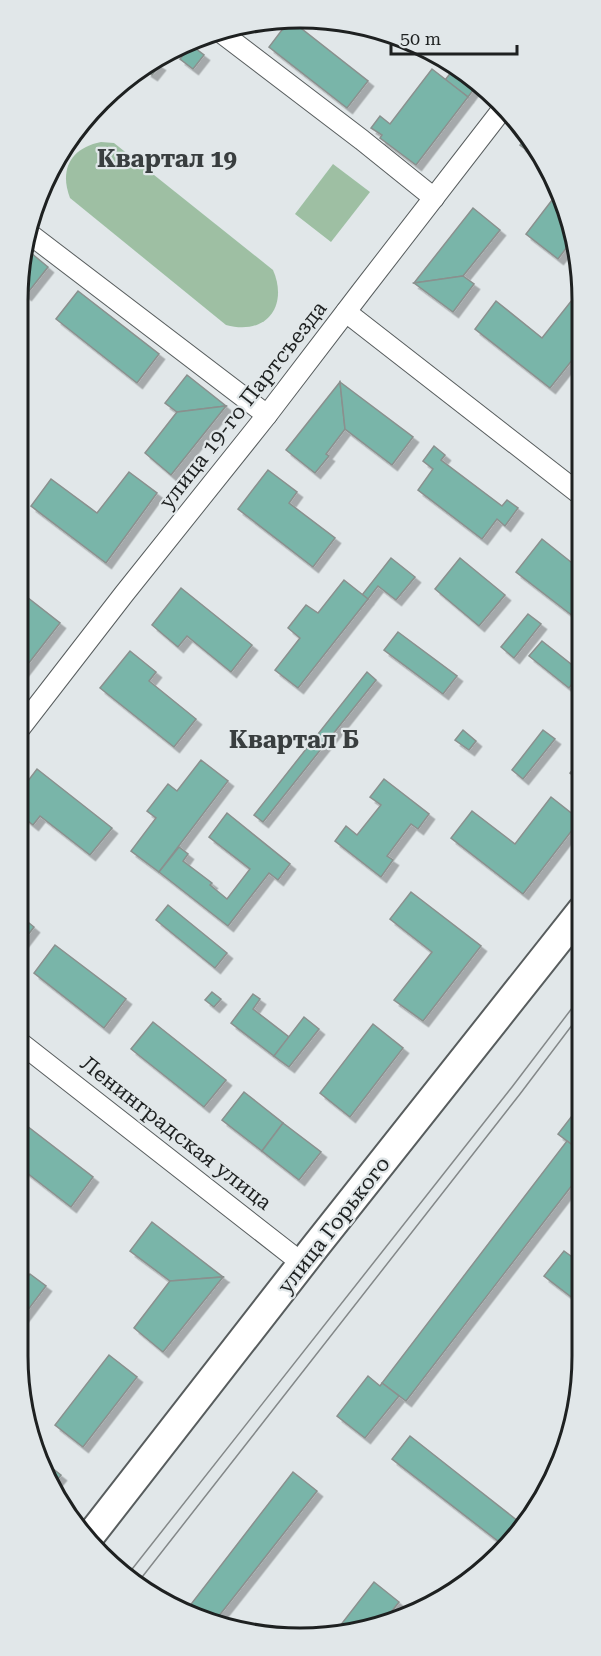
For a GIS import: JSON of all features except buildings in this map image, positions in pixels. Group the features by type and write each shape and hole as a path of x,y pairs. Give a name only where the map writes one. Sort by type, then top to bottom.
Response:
{"street":[{"path":"229,38 434,198"},
{"name":"улица 19-го Партсъезда","path":"28,718 267,415 499,114"},
{"path":"36,239 267,415"},
{"path":"346,312 572,488"},
{"name":"улица Горького","path":"93,1532 572,923"},
{"name":"Ленинградская улица","path":"28,1049 303,1264"}],"green space":[{"path":"101,142 114,143 273,270 278,296 270,316 252,326 226,325 70,198 66,178 70,161 82,149"},
{"path":"333,164 370,192 331,242 295,214"}],"tram line":[{"path":"132,1569 572,1008"},
{"path":"142,1577 572,1025"}],"district":[{"name":"Квартал 19","path":"167,159"},
{"name":"Квартал Б","path":"294,740"}]}
